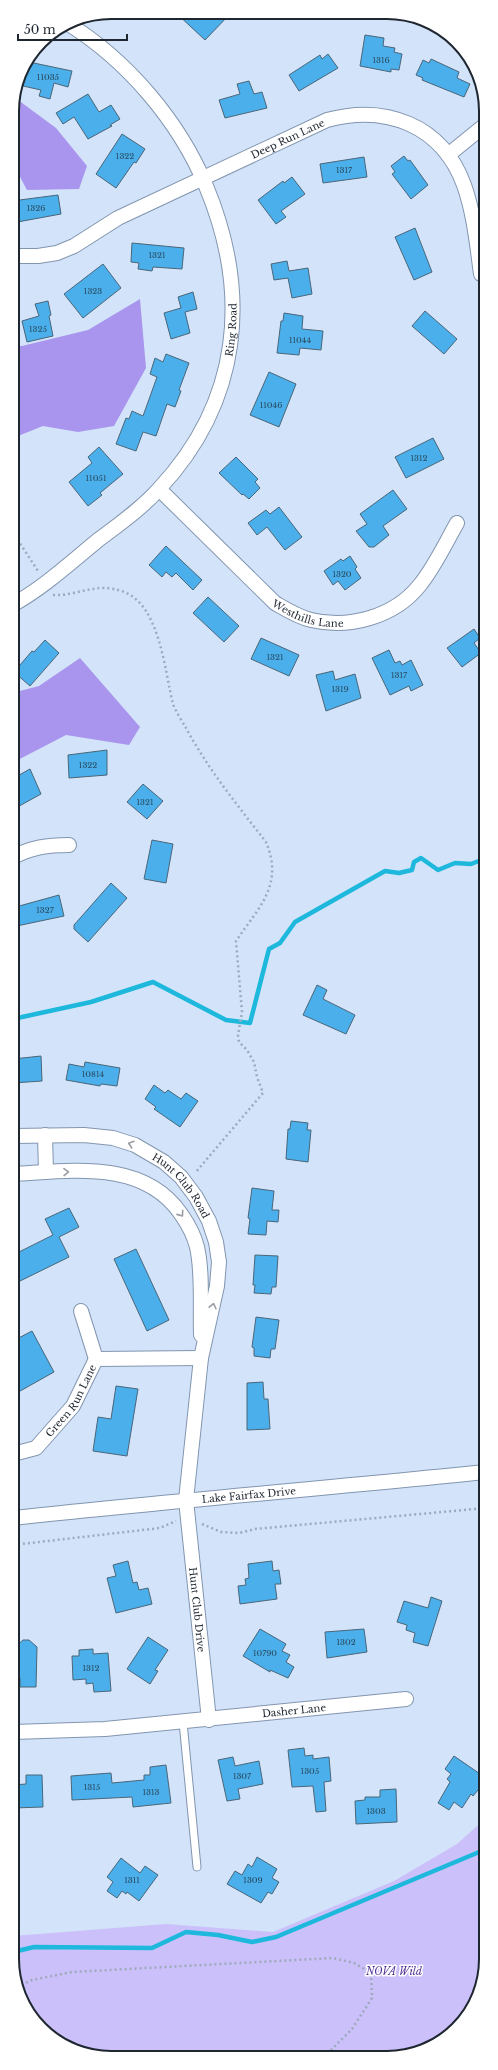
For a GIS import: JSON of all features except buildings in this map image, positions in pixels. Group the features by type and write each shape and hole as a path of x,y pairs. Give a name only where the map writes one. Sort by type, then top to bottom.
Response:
{"street":[{"name":"Ring Road","path":"19,600 44,584 159,489 179,465 196,441 209,415 221,385 231,334 233,298 231,267 225,238 203,177 178,132 154,101 119,63 76,26"},
{"name":"Deep Run Lane","path":"19,256 38,256 56,253 74,246 118,218 327,120 365,114 384,115 408,123 435,140 448,155 457,169 464,186 474,229 479,261"},
{"path":"448,155 479,130"},
{"name":"Westhills Lane","path":"159,489 275,603 292,613 310,620 331,623 351,623 370,618 389,611 405,600 419,587 430,571 457,523"},
{"path":"19,855 33,848 49,845 69,845"},
{"path":"45,1135 46,1172"},
{"name":"Hunt Club Road","path":"19,1136 92,1136 113,1138 136,1145 164,1162 186,1184 196,1197 209,1221 216,1242 219,1262 217,1286 201,1358 186,1500"},
{"name":"Hunt Club Road","path":"19,1174 99,1171 121,1174 136,1178 150,1185 175,1205 188,1224 197,1247 201,1358"},
{"path":"81,1311 96,1359"},
{"name":"Green Run Lane","path":"19,1452 36,1448 73,1406 96,1359 201,1358"},
{"name":"Lake Fairfax Drive","path":"19,1517 479,1473"},
{"name":"Hunt Club Drive","path":"186,1500 209,1720"},
{"name":"Dasher Lane","path":"19,1732 106,1729 209,1720 406,1699"}],"lane":[{"path":"183,1722 197,1867"}],"path":[{"path":"19,542 38,572"},
{"path":"51,595 65,595 89,588 102,588 125,592 144,607 159,640 174,705 196,746 266,842 272,857 273,874 267,897 236,940 242,1012 238,1035 239,1042 247,1050 254,1062 257,1077 263,1093 186,1184"},
{"path":"19,1544 160,1528 172,1521 203,1524 215,1531 239,1533 255,1529 479,1509"},
{"path":"23,1985 32,1980 72,1972 333,1958 354,1963 371,1973 372,1998 352,2029 330,2051"}],"green space":[{"name":"NOVA Wild","path":"479,1824 479,1965 476,1983 470,2000 452,2024 433,2039 417,2046 387,2051 105,2051 81,2046 65,2039 55,2032 38,2015 28,2000 22,1983 19,1959 19,1936 166,1924 273,1932 394,1881 457,1844"}],"shaded area":[{"path":"20,101 56,128 87,166 79,189 27,190 19,175"},
{"path":"140,299 146,368 114,426 78,432 43,426 19,436 19,346 88,330"},
{"path":"80,658 140,727 129,745 66,735 19,759 19,691 39,686"}],"waterway":[{"path":"19,1018 91,1002 153,982 226,1020 250,1023 269,949 280,943 295,922 385,871 399,873 412,870 414,862 421,858 438,870 455,863 471,864 479,861"},
{"path":"19,1951 34,1947 152,1948 186,1932 218,1935 252,1942 276,1937 479,1852"}]}
